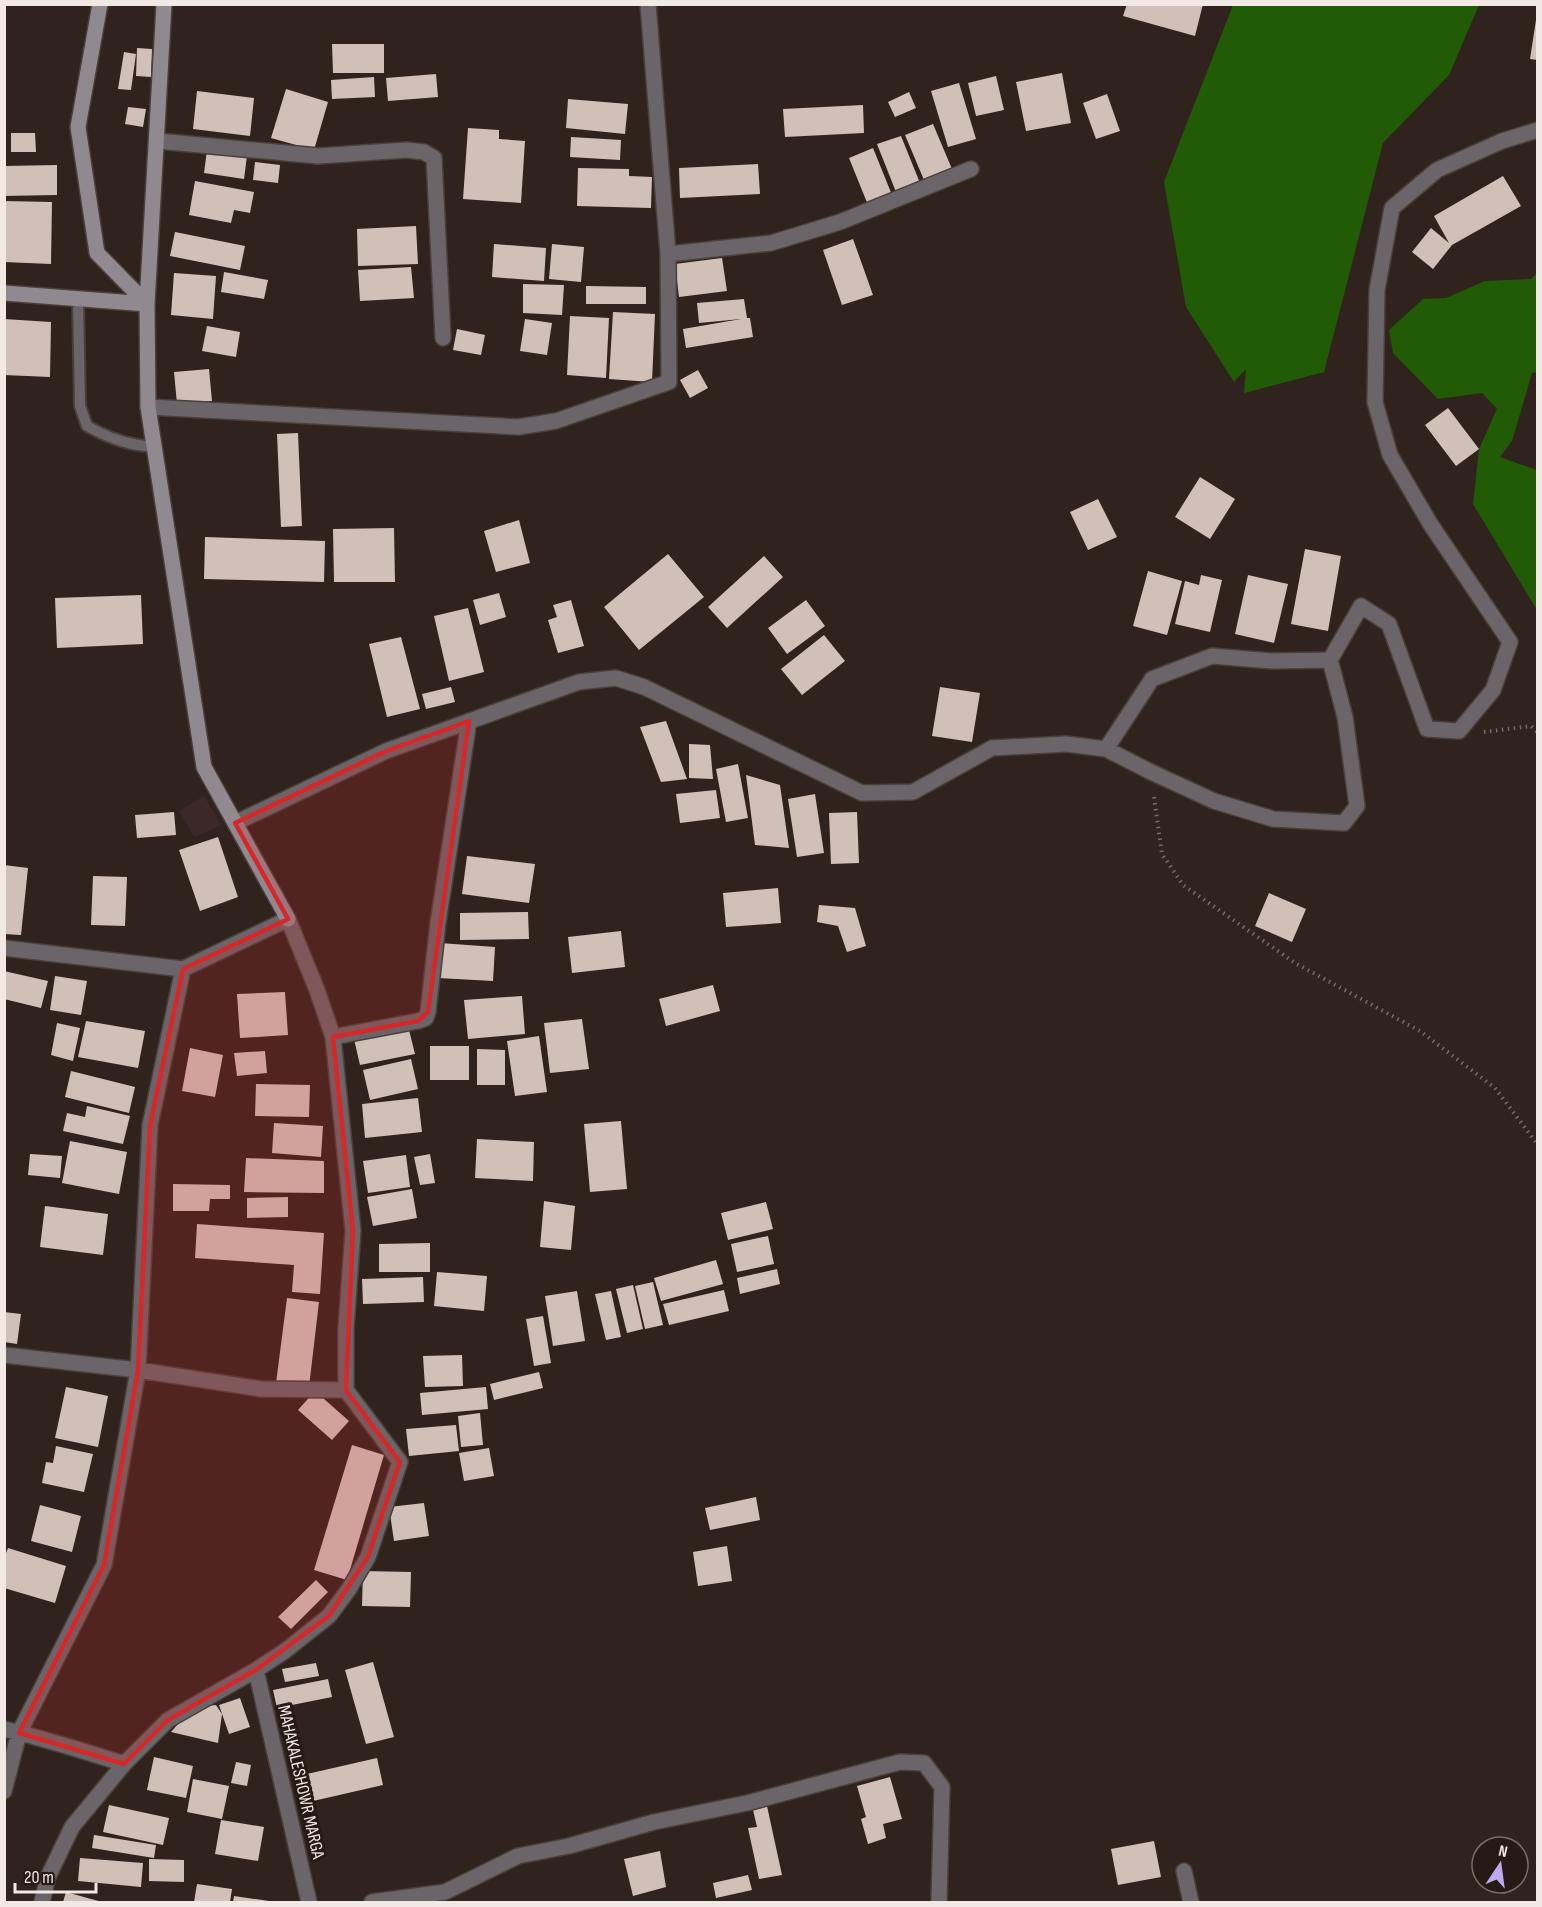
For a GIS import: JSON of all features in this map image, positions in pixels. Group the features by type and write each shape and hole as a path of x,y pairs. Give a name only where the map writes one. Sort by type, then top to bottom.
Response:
{"main road":[{"path":"100,4 78,127 97,253 147,304"},
{"path":"164,4 147,304 148,407 204,767 288,919"},
{"path":"4,293 147,304"}],"street":[{"path":"148,407 518,427 556,421 669,382 668,254 648,4"},
{"path":"235,823 386,751 579,682 616,678 644,687 862,793 913,792 992,748 1066,744 1106,749 1214,801 1273,819 1344,823 1357,806 1345,717 1330,660 1361,606 1389,624 1427,729 1460,731 1493,690 1510,642 1431,525 1390,456 1375,402 1377,290 1392,208 1437,170 1502,141 1538,130"},
{"path":"158,141 318,156 407,150 424,152 434,158 443,338"},
{"path":"668,254 771,243 840,222 972,169"},
{"path":"1106,749 1152,679 1212,656 1272,661 1330,660"},
{"path":"333,1037 426,1018 438,923 470,721"},
{"path":"4,948 183,969 288,919 333,1037 353,1231 346,1328 346,1390 400,1462 368,1557 349,1589 328,1616 285,1651 256,1670 168,1720 124,1764 72,1827 48,1877 42,1902"},
{"path":"4,1791 12,1731 104,1566 138,1370 150,1125 183,969"},
{"path":"4,1355 138,1370 261,1389 346,1390"},
{"name":"MAHAKALESHOWR MARGA","path":"256,1670 309,1902"},
{"path":"12,1731 67,1745 124,1764"},
{"path":"372,1902 445,1892 518,1856 568,1846 654,1822 747,1803 900,1762 924,1763 942,1787 939,1902"},
{"path":"1184,1871 1191,1902"}],"lane":[{"path":"78,300 80,406 87,426 108,438 130,445 154,447"}],"path":[{"path":"1460,731 1492,733 1531,726 1538,733"},
{"path":"1151,772 1162,854 1183,885 1295,963 1420,1031 1495,1088 1538,1145"}],"highlighted area":[{"path":"469,721 428,1012 418,1021 333,1037 353,1231 346,1390 400,1462 368,1557 329,1616 256,1670 168,1720 124,1764 19,1733 104,1565 138,1370 150,1125 183,969 288,919 235,823 386,751"}],"shaded area":[{"path":"204,796 222,825 194,837 179,811"}],"green space":[{"path":"1233,5 1479,5 1449,75 1383,143 1324,372 1244,393 1246,369 1234,382 1186,307 1164,182"},
{"path":"1537,273 1537,372 1532,373 1512,441 1500,457 1537,470 1537,610 1473,504 1479,449 1497,409 1482,393 1438,399 1393,353 1389,330 1423,299 1446,298 1485,281 1531,279"}],"building":[{"path":"1127,4 1203,4 1195,36 1123,16"},
{"path":"1536,20 1538,20 1538,60 1530,59"},
{"path":"332,44 384,44 384,73 333,73"},
{"path":"137,48 152,49 151,77 136,76"},
{"path":"124,52 136,54 131,90 118,89"},
{"path":"1062,73 1071,123 1026,131 1016,82"},
{"path":"436,74 438,97 388,101 386,78"},
{"path":"996,76 1004,110 976,116 968,83"},
{"path":"374,77 375,97 332,99 331,80"},
{"path":"959,83 976,139 948,147 931,91"},
{"path":"286,89 328,102 314,150 271,138"},
{"path":"197,91 254,98 250,136 193,129"},
{"path":"909,92 916,108 895,117 888,102"},
{"path":"1107,94 1120,131 1096,139 1083,103"},
{"path":"568,99 628,104 625,134 566,128"},
{"path":"863,105 864,133 785,137 783,109"},
{"path":"128,107 146,109 143,127 125,124"},
{"path":"933,124 952,169 924,180 905,135"},
{"path":"468,128 499,130 499,139 525,141 521,203 463,199"},
{"path":"11,133 35,133 36,152 11,152"},
{"path":"901,136 920,183 896,192 877,144"},
{"path":"571,137 621,140 620,160 570,157"},
{"path":"873,148 892,195 868,205 849,158"},
{"path":"207,150 247,156 244,179 204,173"},
{"path":"255,162 280,165 278,183 253,180"},
{"path":"758,164 760,194 680,198 679,168"},
{"path":"57,165 57,195 4,196 4,166"},
{"path":"578,168 629,169 629,176 652,177 651,208 577,206"},
{"path":"1503,176 1521,206 1452,245 1433,269 1412,252 1431,228 1449,243 1434,216"},
{"path":"195,181 254,192 250,213 234,210 231,223 189,215"},
{"path":"4,201 52,202 51,264 4,262"},
{"path":"416,226 418,264 358,266 357,229"},
{"path":"175,232 245,246 240,270 170,256"},
{"path":"853,239 873,295 842,305 823,250"},
{"path":"494,244 546,248 544,281 492,277"},
{"path":"552,244 584,247 581,282 549,279"},
{"path":"722,258 727,291 679,297 675,264"},
{"path":"411,267 414,298 360,301 358,270"},
{"path":"224,272 268,280 264,299 221,292"},
{"path":"174,273 216,276 213,319 171,315"},
{"path":"523,284 564,285 562,315 523,313"},
{"path":"586,286 646,287 646,304 586,304"},
{"path":"744,299 753,337 686,348 683,329 741,319 699,323 697,303"},
{"path":"613,312 655,314 652,382 609,379"},
{"path":"570,316 609,318 606,378 567,375"},
{"path":"4,319 51,322 50,377 4,375"},
{"path":"525,319 552,323 547,355 520,351"},
{"path":"207,326 240,332 236,357 202,351"},
{"path":"457,329 485,335 481,355 453,350"},
{"path":"209,369 212,401 177,404 174,372"},
{"path":"698,370 708,388 690,398 680,380"},
{"path":"1448,408 1479,449 1456,466 1425,425"},
{"path":"298,433 302,526 281,527 277,434"},
{"path":"1200,477 1235,499 1210,539 1175,517"},
{"path":"1098,499 1117,537 1088,550 1070,512"},
{"path":"519,520 530,563 496,572 484,531"},
{"path":"394,528 395,582 334,582 333,529"},
{"path":"205,537 325,541 324,582 204,579"},
{"path":"1305,549 1341,556 1328,631 1291,624"},
{"path":"668,554 704,597 639,650 604,607"},
{"path":"764,556 783,577 727,628 708,607"},
{"path":"1148,571 1182,581 1167,635 1133,626"},
{"path":"1201,575 1222,580 1210,632 1175,624 1185,581 1199,585"},
{"path":"1248,575 1288,584 1274,643 1235,634"},
{"path":"499,593 506,617 480,625 473,600"},
{"path":"141,595 143,644 57,648 55,598"},
{"path":"571,600 584,646 558,653 548,620 557,617 553,605"},
{"path":"806,600 825,626 787,654 768,628"},
{"path":"468,608 484,672 449,681 434,616"},
{"path":"824,635 845,661 802,695 781,669"},
{"path":"401,637 420,709 387,717 369,644"},
{"path":"451,687 455,702 426,709 422,694"},
{"path":"940,687 980,693 972,742 932,736"},
{"path":"666,721 687,779 661,782 640,727"},
{"path":"689,744 710,745 713,779 689,778"},
{"path":"738,764 748,818 726,822 716,769"},
{"path":"746,775 780,785 789,848 755,845"},
{"path":"716,790 720,818 680,823 676,794"},
{"path":"815,794 824,853 797,857 788,799"},
{"path":"174,812 176,835 137,838 135,815"},
{"path":"857,812 859,863 831,864 829,813"},
{"path":"218,837 238,897 200,911 179,850"},
{"path":"467,856 535,864 529,903 462,894"},
{"path":"4,865 28,868 21,935 4,934"},
{"path":"93,876 127,877 125,926 91,925"},
{"path":"778,888 781,923 726,927 723,893"},
{"path":"1269,893 1306,909 1292,942 1255,926"},
{"path":"819,905 855,908 866,946 847,952 838,926 817,922"},
{"path":"528,912 529,939 460,940 460,913"},
{"path":"621,931 625,967 572,973 568,937"},
{"path":"440,943 495,947 493,981 438,978"},
{"path":"4,971 48,981 41,1008 4,999"},
{"path":"55,976 87,981 81,1015 50,1010"},
{"path":"713,985 720,1011 666,1026 659,999"},
{"path":"285,992 288,1035 240,1038 237,994"},
{"path":"522,996 525,1034 468,1039 464,1000"},
{"path":"582,1019 589,1069 550,1073 544,1023"},
{"path":"86,1021 145,1031 138,1068 78,1057"},
{"path":"57,1023 80,1028 73,1061 51,1055"},
{"path":"409,1030 415,1054 360,1065 354,1039"},
{"path":"539,1036 547,1092 515,1096 507,1041"},
{"path":"430,1046 469,1046 469,1080 430,1080"},
{"path":"190,1048 223,1055 215,1097 182,1091"},
{"path":"477,1049 505,1050 505,1085 477,1085"},
{"path":"265,1051 267,1073 237,1076 234,1053"},
{"path":"411,1059 418,1089 370,1100 363,1070"},
{"path":"71,1071 135,1087 129,1113 65,1097"},
{"path":"256,1084 310,1085 309,1117 255,1116"},
{"path":"418,1098 422,1132 365,1138 362,1104"},
{"path":"87,1106 130,1116 123,1144 63,1131 67,1113 85,1117"},
{"path":"621,1121 627,1189 590,1192 584,1124"},
{"path":"274,1123 323,1126 321,1157 272,1153"},
{"path":"477,1139 534,1142 533,1181 475,1178"},
{"path":"70,1141 127,1152 119,1194 62,1183"},
{"path":"30,1154 62,1156 60,1178 28,1175"},
{"path":"430,1154 435,1183 420,1185 414,1157"},
{"path":"406,1155 410,1187 368,1193 363,1161"},
{"path":"246,1158 324,1161 324,1193 244,1192"},
{"path":"173,1184 230,1185 230,1199 210,1199 209,1211 173,1211"},
{"path":"412,1189 417,1218 373,1226 367,1197"},
{"path":"288,1197 288,1217 247,1218 247,1198"},
{"path":"544,1201 575,1206 571,1250 540,1247"},
{"path":"766,1202 773,1229 728,1240 721,1213"},
{"path":"45,1206 108,1214 103,1255 40,1247"},
{"path":"197,1224 324,1233 320,1294 292,1292 294,1265 195,1258"},
{"path":"768,1236 774,1264 737,1272 731,1244"},
{"path":"430,1243 430,1272 379,1272 379,1244"},
{"path":"716,1260 723,1284 661,1301 654,1278"},
{"path":"777,1269 780,1284 740,1294 737,1278"},
{"path":"437,1272 487,1276 484,1311 434,1306"},
{"path":"423,1277 424,1302 363,1304 362,1279"},
{"path":"653,1282 663,1325 645,1329 635,1286"},
{"path":"633,1285 643,1329 627,1333 616,1289"},
{"path":"724,1290 729,1311 669,1325 663,1304"},
{"path":"577,1291 585,1341 553,1346 545,1296"},
{"path":"611,1291 621,1337 606,1340 595,1294"},
{"path":"287,1298 319,1302 309,1387 276,1383"},
{"path":"4,1312 21,1314 17,1344 4,1342"},
{"path":"543,1316 551,1363 534,1366 526,1319"},
{"path":"462,1355 463,1386 425,1387 423,1356"},
{"path":"539,1372 543,1388 494,1400 490,1384"},
{"path":"66,1387 108,1396 98,1447 55,1438"},
{"path":"486,1387 488,1409 422,1415 420,1393"},
{"path":"315,1391 349,1421 332,1440 298,1410"},
{"path":"480,1413 483,1445 461,1447 458,1416"},
{"path":"456,1425 459,1451 409,1456 406,1429"},
{"path":"352,1445 384,1455 347,1580 314,1570"},
{"path":"56,1446 93,1454 84,1492 42,1483 46,1462 53,1463"},
{"path":"489,1448 494,1476 464,1481 459,1453"},
{"path":"756,1497 760,1520 710,1530 705,1508"},
{"path":"424,1503 429,1536 394,1541 389,1507"},
{"path":"40,1505 81,1516 72,1552 31,1541"},
{"path":"727,1546 732,1581 698,1586 693,1552"},
{"path":"8,1548 66,1566 55,1603 4,1588 4,1558"},
{"path":"363,1571 411,1572 410,1607 362,1606"},
{"path":"316,1580 328,1592 291,1629 278,1617"},
{"path":"373,1662 394,1737 366,1744 345,1670"},
{"path":"316,1663 319,1676 285,1682 282,1669"},
{"path":"328,1679 332,1697 277,1708 273,1690"},
{"path":"240,1698 250,1727 229,1734 219,1705"},
{"path":"216,1705 222,1714 218,1743 171,1732 185,1716 199,1707"},
{"path":"154,1757 193,1766 186,1798 147,1790"},
{"path":"377,1758 383,1785 313,1801 307,1774"},
{"path":"236,1762 251,1765 247,1786 231,1783"},
{"path":"890,1777 902,1819 883,1824 886,1838 868,1844 861,1819 866,1817 857,1786"},
{"path":"193,1779 229,1786 222,1819 187,1812"},
{"path":"109,1805 169,1818 163,1845 103,1832"},
{"path":"767,1806 782,1875 759,1879 748,1828 757,1827 753,1810"},
{"path":"221,1820 264,1827 258,1861 215,1854"},
{"path":"94,1835 156,1845 154,1858 92,1848"},
{"path":"1154,1841 1161,1877 1118,1885 1111,1849"},
{"path":"660,1851 666,1887 633,1896 624,1859"},
{"path":"80,1858 143,1863 141,1887 78,1881"},
{"path":"149,1859 184,1860 184,1882 149,1881"},
{"path":"748,1875 752,1890 716,1898 713,1883"},
{"path":"197,1884 232,1889 230,1902 194,1902"},
{"path":"66,1892 102,1902 63,1902"},
{"path":"234,1896 269,1901 269,1902 233,1902"}]}
